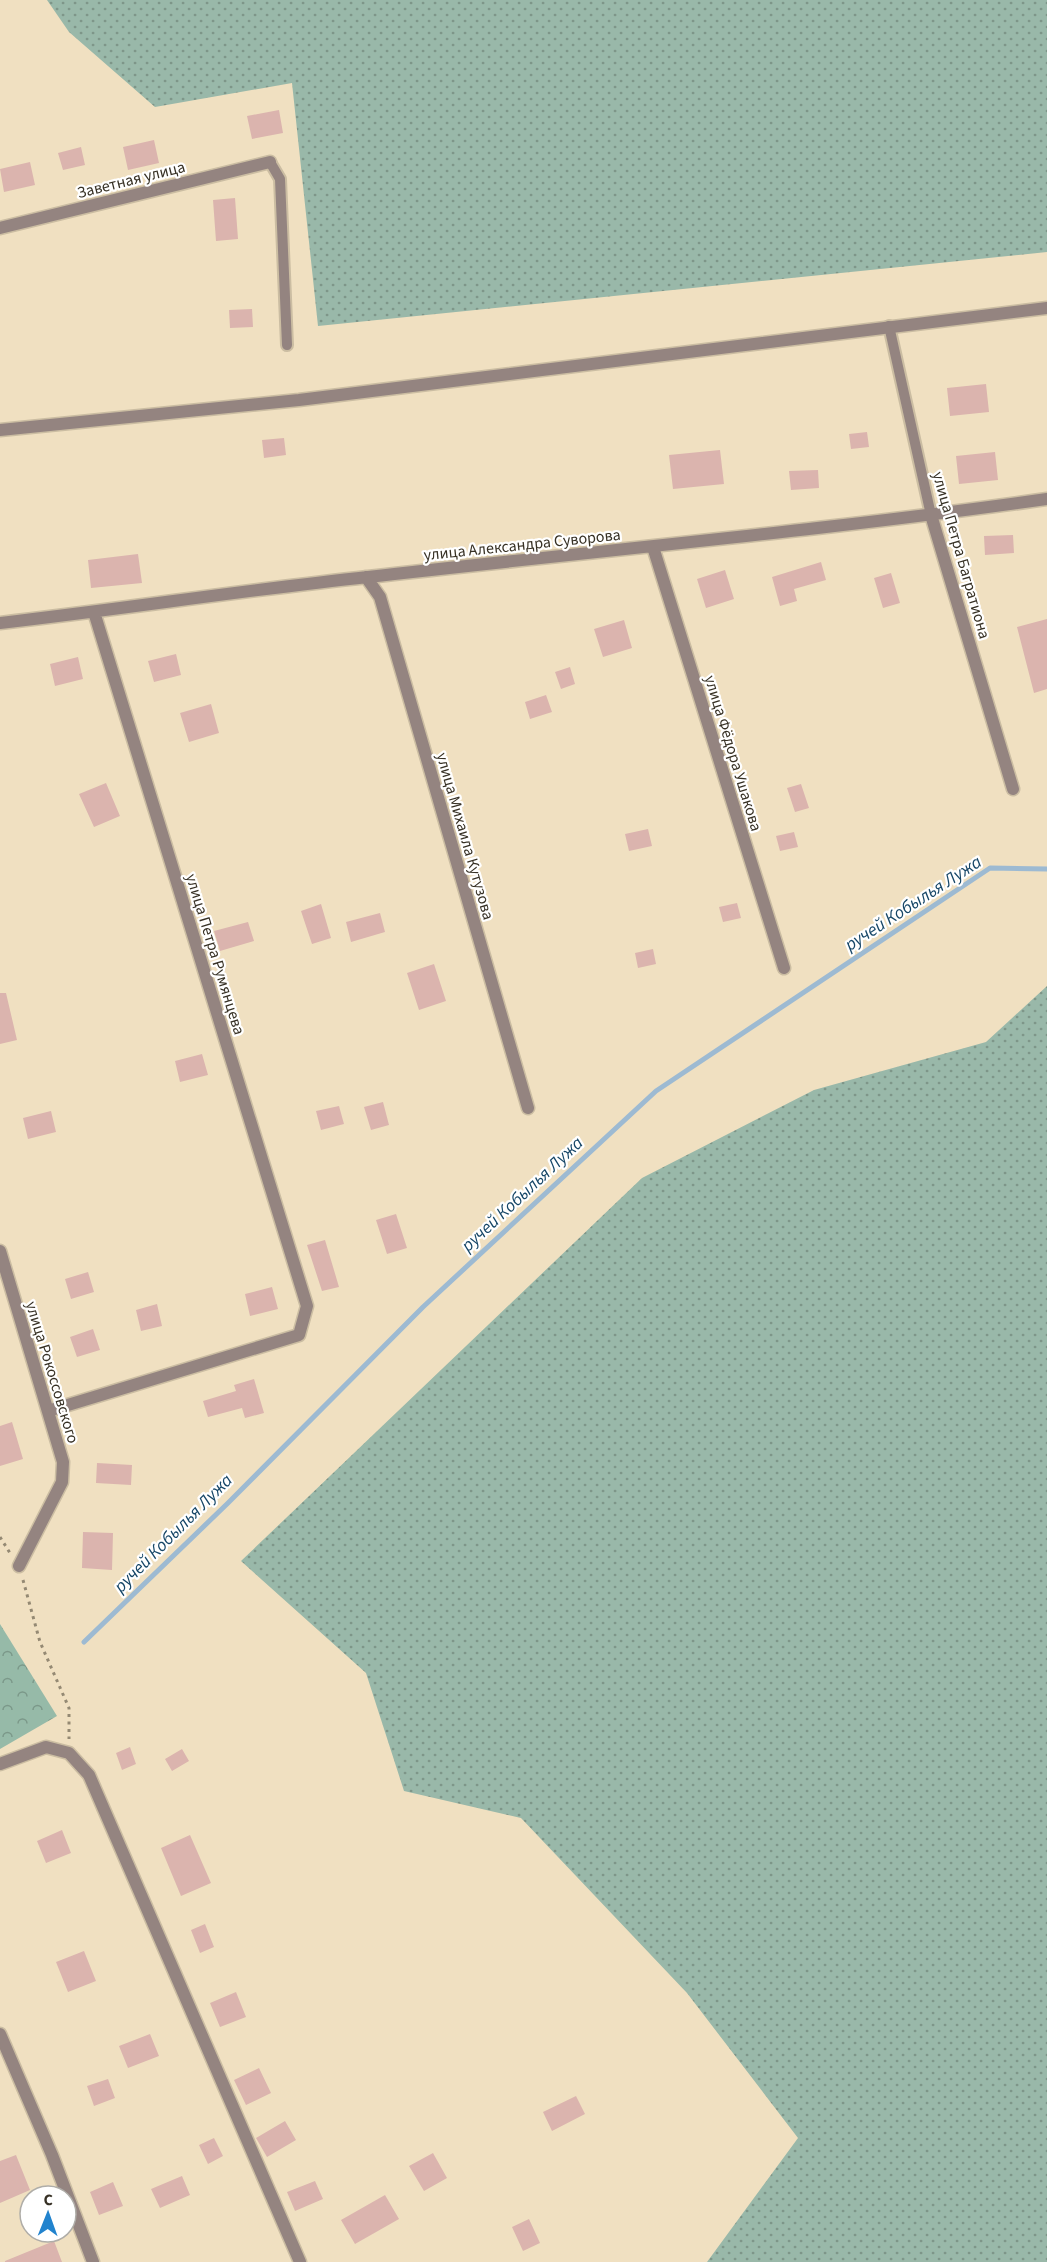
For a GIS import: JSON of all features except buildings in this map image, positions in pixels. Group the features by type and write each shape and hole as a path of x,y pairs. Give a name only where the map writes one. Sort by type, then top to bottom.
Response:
{"street":[{"name":"Заветная улица","path":"0,228 270,162"},
{"path":"0,430 299,400 1047,308"},
{"name":"улица Александра Суворова","path":"0,623 366,577 653,548 1047,499"},
{"name":"улица Петра Багратиона","path":"932,515 1013,789"},
{"name":"улица Фёдора Ушакова","path":"653,548 784,968"},
{"name":"улица Михаила Кутузова","path":"366,577 380,597 528,1108"},
{"name":"улица Петра Румянцева","path":"48,1411 299,1335 307,1306 94,612"},
{"name":"улица Рокоссовского","path":"0,1251 63,1462 62,1482 19,1566"},
{"path":"0,1764 46,1747 69,1753 89,1775 300,2262"},
{"path":"0,2034 52,2156 93,2262"}],"lane":[{"path":"270,162 280,179 286,345"},
{"name":"улица Петра Багратиона","path":"889,326 932,515"}],"path":[{"path":"0,1537 19,1566 40,1642 69,1708 69,1753"}],"green space":[{"path":"47,0 1047,0 1047,252 318,326 292,83 155,107 69,32"},
{"path":"1047,986 1047,2262 707,2262 798,2138 687,1993 521,1818 404,1791 366,1673 241,1561 642,1178 814,1090 986,1042"},
{"path":"0,1624 57,1716 0,1749"}],"waterway":[{"name":"ручей Кобылья Лужа","path":"84,1642 228,1503 423,1307 656,1091 990,868 1047,869"}]}
